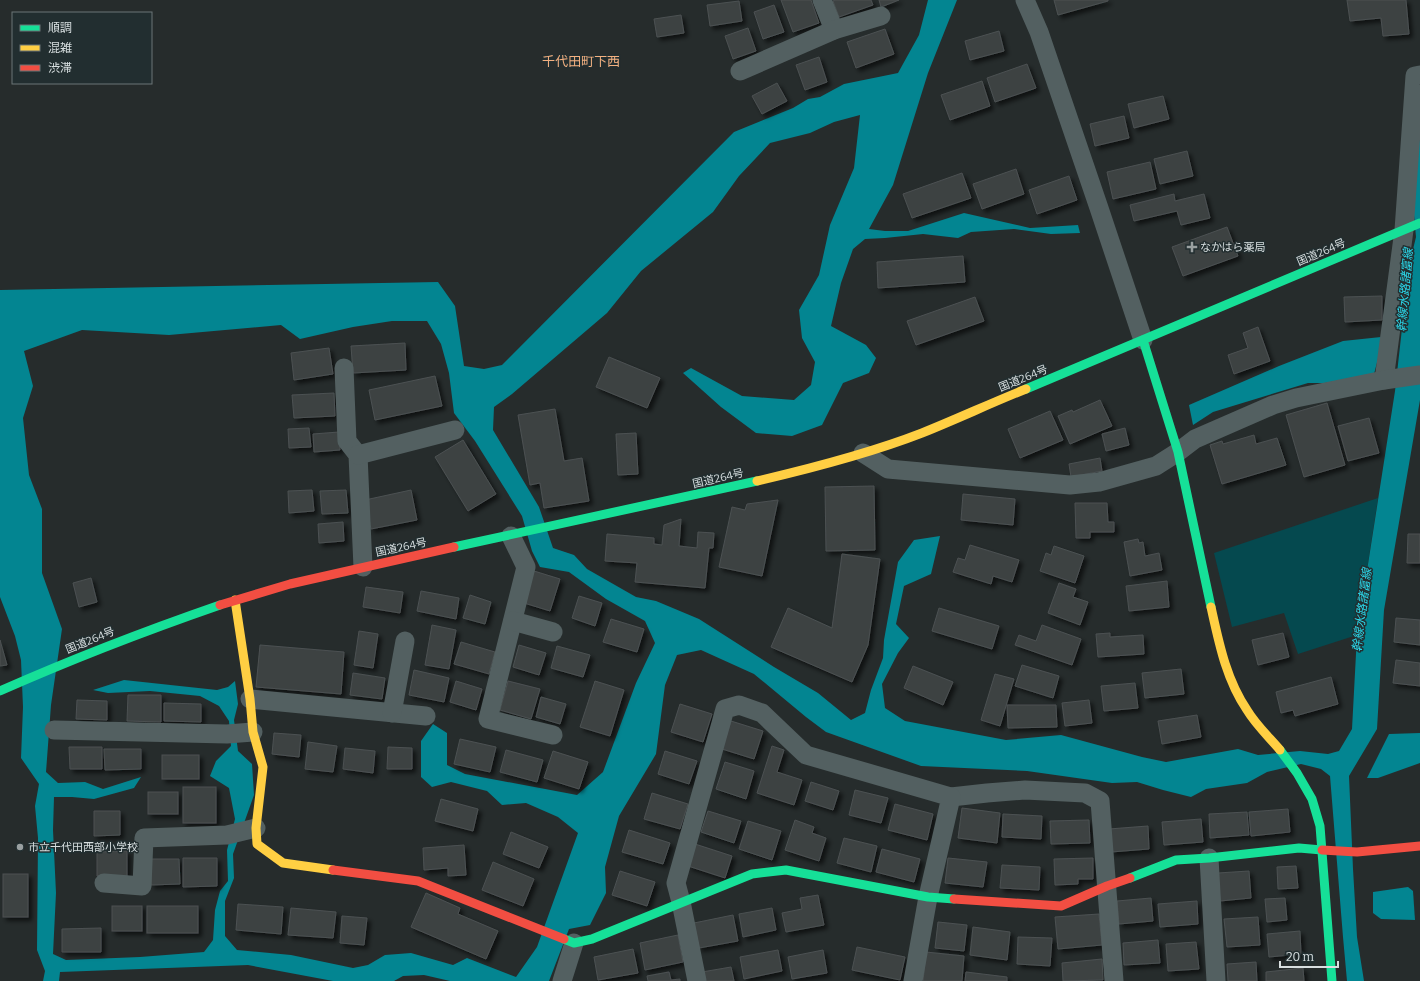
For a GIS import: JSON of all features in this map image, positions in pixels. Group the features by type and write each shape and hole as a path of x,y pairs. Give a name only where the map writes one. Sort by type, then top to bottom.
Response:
{"main road":[{"name":"国道264号","path":"0,691 66,662 148,630 234,600 290,584 732,487 817,467 863,454 921,433 1412,227"},
{"path":"1143,340 1178,452 1220,649 1229,678 1247,711 1281,751 1297,773 1312,799 1320,826 1332,981"},
{"path":"234,600 250,699 240,733 263,766 256,828 257,844 283,863 418,881 540,931 571,942 592,939 752,874 786,870 928,897 1061,906 1176,860 1209,858 1299,848 1357,852 1420,846"}],"street":[{"path":"822,0 834,30"},
{"path":"1025,0 1041,39 1143,340"},
{"path":"740,71 834,30 881,16"},
{"path":"1384,380 1412,227 1415,76 1420,75"},
{"path":"344,368 347,441 358,455 363,567"},
{"path":"863,454 888,469 1070,486 1099,482 1156,466 1178,452 1194,439 1274,405 1296,398 1384,380 1420,375"},
{"path":"358,455 455,430"},
{"path":"516,535 526,568 488,719 553,735"},
{"path":"512,621 553,632"},
{"path":"392,713 405,641"},
{"path":"250,699 426,716"},
{"path":"696,981 676,883 725,709 738,705 762,713 806,755 952,797 1026,790 1085,793 1100,801 1108,886 1114,981"},
{"path":"54,730 240,733"},
{"path":"913,981 928,897 952,797"},
{"path":"104,884 142,886 144,838 227,835 256,828"},
{"path":"1209,858 1216,981"},
{"path":"562,981 571,942"}],"shaded area":[{"path":"1378,498 1357,635 1298,654 1284,613 1232,627 1214,553"}],"water":[{"name":"幹線水路諸富線","path":"928,0 957,0 928,73 893,185 869,229 908,231 964,213 1030,228 1078,225 1080,233 1051,234 1014,229 971,232 958,238 923,234 865,239 853,249 841,283 831,326 866,345 876,358 869,373 843,383 822,425 792,436 756,433 721,407 683,373 691,368 742,396 794,400 811,385 815,362 802,338 799,310 819,275 830,225 854,168 860,115 834,122 810,133 770,143 739,176 713,212 641,271 607,313 512,394 494,407 493,430 539,507 553,548 574,555 587,569 636,597 656,601 699,619 818,693 851,720 865,713 871,690 883,658 884,640 898,562 914,540 940,536 931,574 904,586 896,624 909,638 898,653 882,684 885,708 905,721 1006,740 1061,735 1166,762 1238,749 1258,755 1300,751 1328,754 1339,751 1352,729 1357,635 1395,391 1409,266 1416,237 1413,204 1420,132 1420,400 1384,610 1377,729 1349,776 1357,937 1364,981 1347,981 1330,776 1321,769 1301,764 1267,772 1247,783 1206,789 1191,797 1137,782 1112,783 1027,771 921,766 826,732 754,674 701,650 677,655 665,685 656,754 619,816 605,867 606,893 590,925 569,929 549,981 450,981 424,975 403,976 394,981 333,981 248,965 60,972 59,981 43,981 45,971 37,950 38,838 35,806 39,784 21,758 23,707 21,660 15,636 0,597 0,290 438,282 455,306 464,366 484,369 502,365 734,132 793,108 808,99 820,97 844,84 898,73 919,35","holes":["392,321 427,321 441,344 449,373 454,413 475,441 522,516 532,551 540,567 569,572 606,599 645,621 655,643 636,683 603,772 577,795 465,774 447,765 447,733 433,724 421,741 421,777 432,787 451,782 487,791 502,805 526,803 558,817 578,833 537,947 516,977 467,958 453,965 411,953 385,955 368,965 353,968 291,955 237,950 225,936 225,901 234,878 233,854 254,795 252,764 238,751 234,720 238,704 235,681 228,687 217,690 124,680 93,690 108,693 150,691 200,696 219,706 229,721 231,746 216,761 210,776 229,788 235,819 227,850 228,881 220,891 215,910 213,940 204,952 140,957 66,960 53,954 56,893 53,830 54,797 94,799 134,788 141,777 103,789 85,782 58,783 46,772 51,705 62,629 42,573 42,509 29,475 23,418 33,386 24,351 82,330 169,335 281,325 300,339 353,327"]},
{"path":"1381,337 1379,355 1374,374 1325,383 1308,383 1213,412 1193,425 1189,405 1279,366 1343,341"},
{"path":"1420,733 1420,763 1378,778 1367,778 1389,734"},
{"path":"1408,887 1413,891 1415,920 1381,919 1373,913 1373,892"}],"building":[{"path":"781,0 811,0 819,23 793,32"},
{"path":"871,0 873,5 839,17 833,1"},
{"path":"879,0 899,0 881,7"},
{"path":"1054,0 1108,0 1108,1 1058,15"},
{"path":"1347,0 1406,0 1409,34 1383,36 1381,18 1350,21"},
{"path":"739,1 742,21 710,26 707,5"},
{"path":"774,5 784,32 763,39 754,12"},
{"path":"681,15 684,33 657,37 654,19"},
{"path":"748,28 756,51 733,59 725,36"},
{"path":"885,29 894,54 856,68 847,42"},
{"path":"999,31 1004,51 970,60 965,41"},
{"path":"819,57 827,82 805,90 796,65"},
{"path":"1027,64 1036,88 995,102 987,78"},
{"path":"982,81 990,106 950,120 941,95"},
{"path":"777,83 787,101 762,114 752,96"},
{"path":"1163,96 1169,119 1134,128 1128,104"},
{"path":"1124,116 1129,138 1095,146 1090,124"},
{"path":"1187,151 1193,176 1160,184 1154,159"},
{"path":"1150,162 1156,189 1113,199 1107,172"},
{"path":"1016,169 1024,194 982,209 973,184"},
{"path":"962,173 971,198 912,218 903,194"},
{"path":"1069,176 1077,200 1037,214 1029,190"},
{"path":"1174,194 1175,201 1204,194 1210,218 1181,225 1177,211 1134,221 1130,205"},
{"path":"1227,227 1238,256 1183,276 1172,247"},
{"path":"963,256 965,282 878,288 877,262"},
{"path":"1382,296 1382,320 1345,322 1344,297"},
{"path":"975,297 984,321 916,345 907,321"},
{"path":"1258,327 1270,361 1234,374 1228,355 1248,348 1243,333"},
{"path":"405,343 406,370 353,373 351,346"},
{"path":"329,348 333,374 294,380 291,353"},
{"path":"609,357 660,378 647,408 596,387"},
{"path":"435,376 442,406 375,420 369,390"},
{"path":"334,393 335,416 294,418 292,395"},
{"path":"1100,400 1112,426 1070,444 1058,416 1072,410 1073,412"},
{"path":"1327,403 1345,465 1304,477 1286,415"},
{"path":"555,409 564,461 582,458 589,501 544,508 540,483 530,485 518,415"},
{"path":"1050,411 1063,440 1020,458 1008,429"},
{"path":"1369,418 1379,453 1348,461 1338,426"},
{"path":"309,428 311,447 289,448 288,429"},
{"path":"1125,428 1129,445 1106,451 1102,434"},
{"path":"339,432 340,450 314,452 313,434"},
{"path":"636,433 638,474 618,475 616,434"},
{"path":"1254,435 1256,444 1277,438 1286,465 1222,484 1210,445 1222,441 1223,444"},
{"path":"463,440 496,494 468,511 435,457"},
{"path":"1100,458 1102,471 1071,477 1069,464"},
{"path":"874,486 875,550 826,551 825,487"},
{"path":"312,490 314,511 289,513 288,491"},
{"path":"346,490 348,513 322,514 320,491"},
{"path":"411,490 417,520 371,529 365,500"},
{"path":"963,494 1015,499 1013,525 961,520"},
{"path":"778,500 762,576 719,567 732,507 745,510 747,504"},
{"path":"1075,503 1107,503 1108,522 1114,522 1114,532 1090,532 1090,538 1076,538"},
{"path":"681,519 679,546 697,548 698,532 714,533 713,548 709,548 705,588 635,582 637,563 605,561 607,534 654,538 654,544 662,545 664,525"},
{"path":"343,522 344,541 319,543 318,524"},
{"path":"1408,534 1420,534 1420,563 1407,563"},
{"path":"1138,539 1139,543 1143,542 1145,556 1159,553 1162,570 1130,576 1124,542"},
{"path":"970,545 1019,560 1012,582 993,576 991,584 953,572 958,558 965,560"},
{"path":"1054,546 1084,556 1075,583 1040,571 1046,553 1051,555"},
{"path":"842,554 880,559 868,645 852,682 771,647 788,608 832,628"},
{"path":"534,571 560,579 550,611 524,603"},
{"path":"91,578 97,602 79,607 73,583"},
{"path":"1167,581 1169,607 1129,611 1126,586"},
{"path":"1059,583 1076,589 1073,597 1088,602 1080,625 1048,613"},
{"path":"366,587 403,592 400,613 363,607"},
{"path":"421,591 459,598 456,619 417,611"},
{"path":"470,595 491,602 485,624 463,618"},
{"path":"579,596 602,603 595,626 572,618"},
{"path":"939,608 999,626 992,649 932,631"},
{"path":"1396,618 1420,620 1420,645 1394,642"},
{"path":"611,619 644,629 637,652 603,642"},
{"path":"432,625 456,630 449,669 425,665"},
{"path":"1042,625 1081,639 1072,665 1015,645 1019,635 1036,641"},
{"path":"359,631 378,634 373,668 354,665"},
{"path":"1110,633 1110,637 1143,635 1144,654 1098,657 1096,634"},
{"path":"1283,633 1289,657 1258,665 1252,640"},
{"path":"0,640 7,665 0,666"},
{"path":"461,642 495,652 489,674 454,664"},
{"path":"260,645 344,652 341,694 256,687"},
{"path":"519,645 546,653 539,675 513,667"},
{"path":"557,646 590,655 583,677 551,668"},
{"path":"1396,660 1420,663 1420,686 1393,683"},
{"path":"1022,665 1059,676 1053,698 1015,686"},
{"path":"913,666 953,682 943,705 904,688"},
{"path":"1181,669 1184,694 1145,698 1142,673"},
{"path":"414,670 449,678 444,702 409,695"},
{"path":"353,673 385,678 382,699 350,695"},
{"path":"995,674 1014,679 1000,726 981,720"},
{"path":"1331,677 1338,704 1295,716 1293,710 1281,713 1276,692"},
{"path":"456,681 482,689 476,710 450,702"},
{"path":"508,681 540,689 531,719 500,710"},
{"path":"595,681 624,690 610,736 580,727"},
{"path":"1135,683 1138,708 1104,711 1101,686"},
{"path":"128,695 161,695 161,722 127,721"},
{"path":"541,697 566,704 560,724 536,717"},
{"path":"77,700 107,701 107,720 76,719"},
{"path":"1089,700 1092,723 1065,726 1062,703"},
{"path":"164,703 201,704 201,722 164,721"},
{"path":"680,704 712,714 703,742 671,732"},
{"path":"1007,705 1056,705 1057,727 1008,728"},
{"path":"1197,715 1201,737 1162,744 1158,721"},
{"path":"731,721 763,731 754,759 722,749"},
{"path":"274,733 301,735 299,757 272,754"},
{"path":"460,739 496,747 490,772 454,764"},
{"path":"308,742 337,746 333,772 305,769"},
{"path":"772,746 784,750 777,772 802,780 794,805 757,793"},
{"path":"69,747 102,747 102,769 70,769"},
{"path":"388,747 412,748 412,769 387,769"},
{"path":"345,748 375,751 373,773 343,769"},
{"path":"104,749 141,749 141,769 105,770"},
{"path":"506,750 543,760 537,782 500,772"},
{"path":"553,751 588,762 579,789 544,778"},
{"path":"665,751 697,761 689,784 658,774"},
{"path":"162,755 199,755 199,779 162,779"},
{"path":"725,762 754,771 746,799 716,789"},
{"path":"811,782 839,791 833,810 805,801"},
{"path":"183,787 216,787 216,823 183,823"},
{"path":"855,790 888,798 881,823 849,815"},
{"path":"148,792 178,792 178,814 148,814"},
{"path":"652,793 688,804 680,829 644,819"},
{"path":"441,799 478,809 473,831 435,821"},
{"path":"895,804 933,814 927,840 888,830"},
{"path":"962,808 1000,813 997,843 958,838"},
{"path":"1288,809 1290,832 1251,836 1249,812"},
{"path":"94,811 120,811 120,835 94,836"},
{"path":"708,811 741,821 734,843 701,832"},
{"path":"1247,812 1249,835 1210,838 1209,814"},
{"path":"1003,814 1042,816 1041,839 1002,837"},
{"path":"1201,819 1203,842 1164,845 1162,822"},
{"path":"795,820 814,827 812,833 826,838 819,861 785,850"},
{"path":"1089,820 1090,843 1051,844 1050,821"},
{"path":"748,821 781,831 772,860 739,849"},
{"path":"1148,826 1149,849 1111,852 1109,829"},
{"path":"629,830 670,843 663,864 622,852"},
{"path":"511,832 548,847 539,868 503,854"},
{"path":"844,838 877,846 871,872 837,863"},
{"path":"695,844 732,856 725,878 688,866"},
{"path":"464,845 466,875 448,876 448,868 424,870 423,848"},
{"path":"882,849 920,859 914,882 876,872"},
{"path":"127,851 127,876 97,876 97,852"},
{"path":"183,858 217,858 217,886 183,887"},
{"path":"948,858 987,862 983,887 945,883"},
{"path":"1093,858 1093,879 1078,879 1078,884 1055,885 1054,859"},
{"path":"151,859 179,859 180,884 151,885"},
{"path":"493,862 534,879 523,906 482,890"},
{"path":"1002,865 1040,867 1039,890 1000,888"},
{"path":"1296,866 1298,888 1278,889 1277,867"},
{"path":"620,871 655,882 647,906 612,895"},
{"path":"1249,871 1251,898 1220,901 1218,873"},
{"path":"3,874 28,874 28,917 3,917"},
{"path":"426,893 460,908 458,914 498,931 486,959 411,927"},
{"path":"818,895 824,925 786,932 782,913 802,909 800,898"},
{"path":"1151,898 1153,921 1119,924 1117,901"},
{"path":"1285,898 1287,920 1267,922 1265,899"},
{"path":"1197,901 1198,924 1160,927 1158,904"},
{"path":"238,904 283,907 281,934 236,930"},
{"path":"112,906 142,906 142,931 112,931"},
{"path":"147,906 198,906 198,933 147,933"},
{"path":"291,908 336,912 333,938 288,935"},
{"path":"772,908 776,930 743,937 739,914"},
{"path":"1099,914 1102,945 1058,949 1055,917"},
{"path":"733,915 738,941 699,948 694,923"},
{"path":"342,916 367,918 364,945 340,943"},
{"path":"1258,917 1260,945 1227,947 1224,919"},
{"path":"938,922 967,925 964,951 935,948"},
{"path":"973,927 1010,932 1007,960 970,955"},
{"path":"101,928 101,952 62,952 62,929"},
{"path":"1300,931 1301,954 1269,957 1267,934"},
{"path":"678,935 683,962 645,970 640,943"},
{"path":"1018,937 1052,938 1050,966 1017,964"},
{"path":"1158,940 1160,963 1124,965 1123,943"},
{"path":"1196,942 1199,969 1168,971 1166,944"},
{"path":"857,947 905,957 900,980 852,970"},
{"path":"633,949 638,973 598,980 594,957"},
{"path":"778,950 782,971 744,979 740,957"},
{"path":"823,950 827,973 792,979 788,957"},
{"path":"926,952 964,956 962,981 923,981"},
{"path":"1102,959 1103,980 1063,981 1062,963"},
{"path":"1256,962 1257,981 1228,981 1227,964"},
{"path":"731,967 734,981 704,981 702,972"},
{"path":"1303,968 1304,981 1266,981 1266,972"},
{"path":"669,972 671,980 680,979 680,981 648,981 647,976"},
{"path":"966,972 1007,977 1007,981 965,981"}],"traffic: fast":[{"path":"1026,389 1420,223"},
{"path":"1143,340 1178,452 1211,607"},
{"path":"454,547 757,481"},
{"path":"0,691 109,646 220,605"},
{"path":"1280,750 1297,773 1312,799 1320,826 1332,981"},
{"path":"1130,878 1176,860 1209,858 1299,848 1322,850"},
{"path":"564,939 574,943 592,939 752,874 786,870 928,897 954,899"}],"traffic: slow":[{"path":"757,481 840,460 902,441 1026,389"},
{"path":"235,600 250,699 253,732 263,767 256,828 257,844 283,863 333,870"},
{"path":"1211,607 1224,660 1234,686 1258,726 1280,750"}],"traffic: jam":[{"path":"220,605 290,584 454,547"},
{"path":"1322,850 1357,852 1420,846"},
{"path":"333,870 418,881 564,939"},
{"path":"954,899 1061,906 1107,886 1130,878"}],"place":[{"name":"なかはら薬局","path":"1192,247"},
{"name":"市立千代田西部小学校","path":"20,847"}],"district":[{"name":"千代田町下西","path":"581,61"}]}
